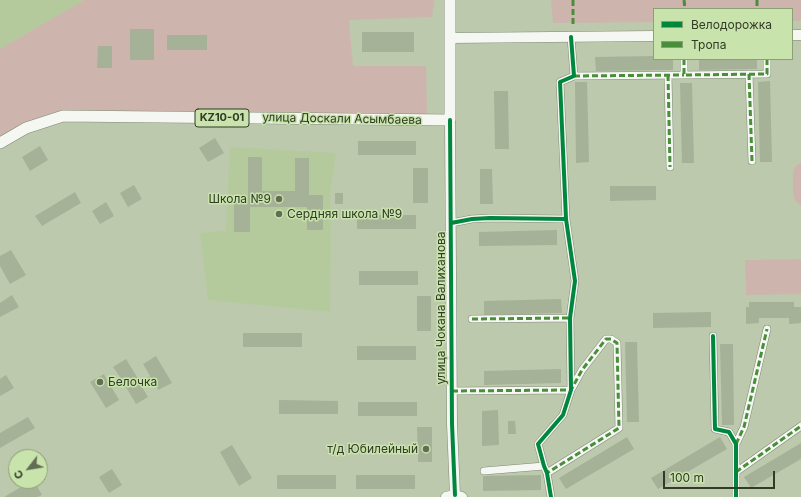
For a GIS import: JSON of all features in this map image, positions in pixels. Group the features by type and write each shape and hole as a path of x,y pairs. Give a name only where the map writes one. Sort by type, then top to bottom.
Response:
{"main road":[{"name":"улица Чокана Валиханова","path":"450,0 450,120"},
{"name":"улица Доскали Асымбаева","path":"0,143 26,128 63,116 450,120"}],"street":[{"path":"451,38 653,36"},
{"path":"571,37 574,76"},
{"path":"684,60 684,76"},
{"path":"571,390 570,318 575,281 566,219 560,82 574,76 766,74 767,60"},
{"path":"749,74 752,161"},
{"path":"668,75 670,167"},
{"name":"улица Чокана Валиханова","path":"450,120 454,496"},
{"path":"451,223 484,218 566,219"},
{"path":"472,319 570,318"},
{"path":"736,497 736,444 744,427 767,329"},
{"path":"713,336 715,429 729,432 736,444"},
{"path":"484,470 545,470 618,428 617,343 611,339 606,339 582,370 571,390 563,414 538,444 545,470 551,497"},
{"path":"452,391 571,390"},
{"path":"736,472 801,426"}],"shaded area":[{"path":"0,0 84,0 0,49"},
{"path":"84,0 434,0 432,17 349,20 353,66 426,66 427,114 63,111 23,123 0,137 0,49"},
{"path":"551,0 801,0 801,21 793,21 793,8 653,8 653,22 553,23"},
{"name":"Сердняя школа №9","path":"230,147 336,153 330,196 330,312 208,300 200,233 226,231"},
{"path":"801,162 801,206 795,200 793,193 793,175 794,168"},
{"path":"801,259 801,294 746,295 745,260"}],"building":[{"path":"130,29 154,29 154,60 130,60"},
{"path":"362,32 414,32 414,52 362,52"},
{"path":"167,35 207,35 207,50 167,50"},
{"path":"98,46 112,46 112,68 97,68"},
{"path":"653,56 653,60 673,60 673,70 596,71 595,57"},
{"path":"699,60 757,60 757,69 699,70"},
{"path":"770,81 772,162 760,162 758,82"},
{"path":"575,82 587,82 589,162 576,163"},
{"path":"680,83 692,83 694,163 682,163"},
{"path":"494,91 508,91 509,149 495,149"},
{"path":"215,138 224,153 208,162 199,148"},
{"path":"358,141 416,141 416,155 358,155"},
{"path":"40,146 48,160 30,171 22,157"},
{"path":"248,157 262,157 262,191 295,191 295,158 309,158 309,195 323,195 323,230 307,230 307,207 250,207 250,232 234,232 234,198 248,198"},
{"path":"413,168 428,168 428,203 413,203"},
{"path":"480,169 492,169 493,204 480,204"},
{"path":"134,185 142,199 128,207 120,193"},
{"path":"610,186 656,186 656,200 610,201"},
{"path":"75,192 81,203 42,226 35,216"},
{"path":"335,193 343,193 343,204 335,204"},
{"path":"106,202 114,216 100,224 92,211"},
{"path":"357,215 416,215 416,229 357,229"},
{"path":"557,230 557,245 479,246 479,232"},
{"path":"11,250 26,275 10,284 0,266 0,256"},
{"path":"359,271 418,271 418,285 359,285"},
{"path":"12,295 19,307 0,317 0,303"},
{"path":"417,296 431,296 431,331 417,331"},
{"path":"561,299 562,313 484,315 484,301"},
{"path":"749,302 794,302 794,307 801,307 801,323 789,324 789,318 759,318 759,323 746,324 746,307 749,307"},
{"path":"711,312 711,327 653,328 653,313"},
{"path":"243,333 302,333 302,347 243,347"},
{"path":"625,342 637,342 639,422 627,422"},
{"path":"720,344 733,344 734,425 722,425"},
{"path":"357,346 416,346 416,360 357,360"},
{"name":"Белочка","path":"156,356 172,383 158,390 153,381 142,387 148,397 136,404 123,382 112,388 119,400 106,408 90,382 104,374 109,384 120,377 113,367 126,359 140,382 150,376 143,364"},
{"path":"561,369 561,383 484,385 484,371"},
{"path":"6,375 14,388 0,396 0,379"},
{"path":"279,400 338,401 338,414 279,414"},
{"path":"358,402 417,402 417,416 358,416"},
{"path":"498,410 499,445 482,446 482,411"},
{"path":"28,417 35,428 0,448 0,433"},
{"path":"508,421 515,421 516,434 508,434"},
{"path":"417,427 432,427 432,462 418,462"},
{"path":"627,437 634,449 566,489 559,478"},
{"path":"720,437 727,449 658,489 651,478"},
{"path":"801,443 801,459 751,488 744,477"},
{"path":"232,445 252,478 239,486 220,452"},
{"path":"112,469 122,485 109,493 99,477"},
{"path":"277,475 336,475 336,489 277,489"},
{"path":"356,475 415,475 415,489 356,489"},
{"path":"541,475 541,490 483,491 483,476"},
{"path":"18,489 39,489 42,495 37,497 4,497"}],"marked path":[{"path":"573,0 573,27"},
{"path":"684,0 685,8"},
{"path":"757,0 757,8"},
{"path":"684,60 684,75 767,74 767,60"},
{"path":"749,74 752,161"},
{"path":"668,75 670,167"},
{"path":"574,76 684,75"},
{"path":"472,319 570,318"},
{"path":"736,444 744,427 767,329"},
{"path":"452,391 571,390 582,370 606,339 611,339 617,343 619,428 547,473"},
{"path":"736,472 801,426"}],"cycle path":[{"path":"566,219 560,82 574,76 571,37"},
{"path":"450,120 452,424 455,495"},
{"path":"451,223 472,219 490,218 566,219 575,281 570,318 571,390 563,415 538,444 547,473 551,497"},
{"path":"713,336 715,429 729,432 736,444 736,497"}],"place":[{"name":"Школа №9","path":"279,199"},
{"name":"Сердняя школа №9","path":"279,214"},
{"name":"Белочка","path":"100,382"},
{"name":"т/д Юбилейный","path":"426,449"}]}
